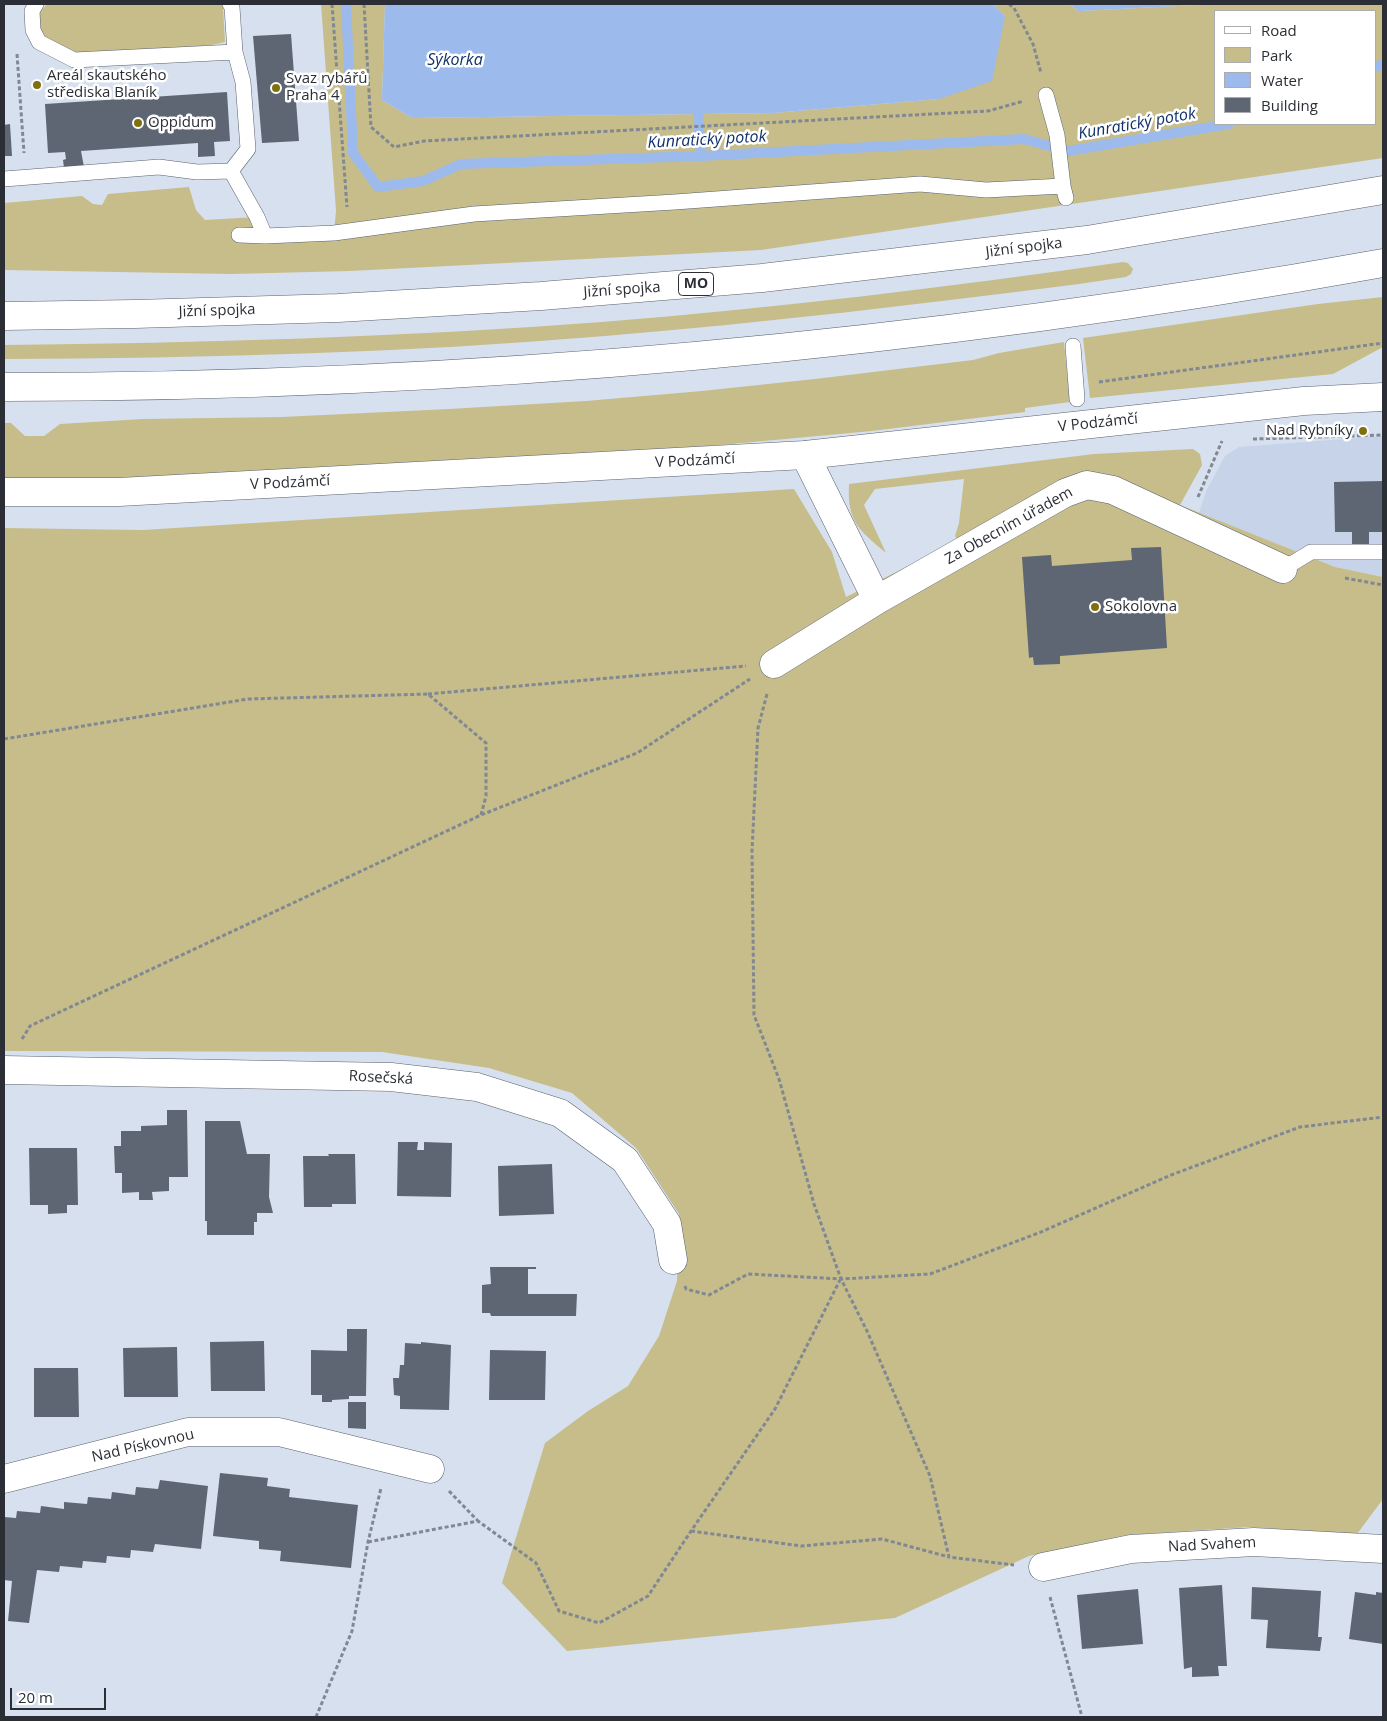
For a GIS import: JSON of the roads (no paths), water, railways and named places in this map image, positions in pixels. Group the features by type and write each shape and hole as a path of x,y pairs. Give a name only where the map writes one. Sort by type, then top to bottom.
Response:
{"main road":[{"name":"Jižní spojka","path":"4,316 338,308 550,295 743,279 1087,240 1383,190"},
{"path":"4,387 254,384 422,376 594,365 765,350 977,326 1233,289 1383,263"},
{"name":"V Podzámčí","path":"4,492 119,492 805,455 1304,401 1383,397"},
{"path":"805,455 877,600"},
{"name":"Za Obecním úřadem","path":"774,664 877,600 1086,482 1113,490 1283,569"},
{"name":"Rosečská","path":"4,1070 391,1077 477,1087 560,1113 625,1160 667,1224 674,1260"},
{"name":"Nad Pískovnou","path":"4,1479 188,1432 279,1432 430,1469"},
{"name":"Nad Svahem","path":"1043,1568 1131,1549 1245,1542 1383,1548"}],"lane":[{"path":"36,4 32,11 33,30 39,42 74,60 235,52"},
{"path":"230,4 232,7 235,52 243,82 248,149 231,171"},
{"path":"239,235 265,236 334,233 474,214 675,202 920,184 986,190 1064,192 1057,134 1046,96"},
{"path":"4,179 159,166 198,172 231,171"},
{"path":"231,171 257,217 265,236"},
{"path":"1072,346 1076,392"},
{"path":"1283,569 1311,552 1383,552"}],"water":[{"name":"Sýkorka","path":"385,4 992,4 1005,16 992,81 939,99 773,113 412,118 382,100"},
{"path":"1069,4 1217,4 1079,11"}],"waterway":[{"name":"Kunratický potok","path":"346,4 353,153 378,187 423,181 461,164 701,156 1024,139 1068,151 1223,125"},
{"name":"Kunratický potok","path":"1377,67 1383,64"},
{"path":"698,114 701,156"}],"place":[{"name":"Areál skautského střediska Blaník","path":"37,85"},
{"name":"Svaz rybářů Praha 4","path":"276,88"},
{"name":"Oppidum","path":"138,123"},
{"name":"Nad Rybníky","path":"1363,431"},
{"name":"Sokolovna","path":"1095,607"}]}
